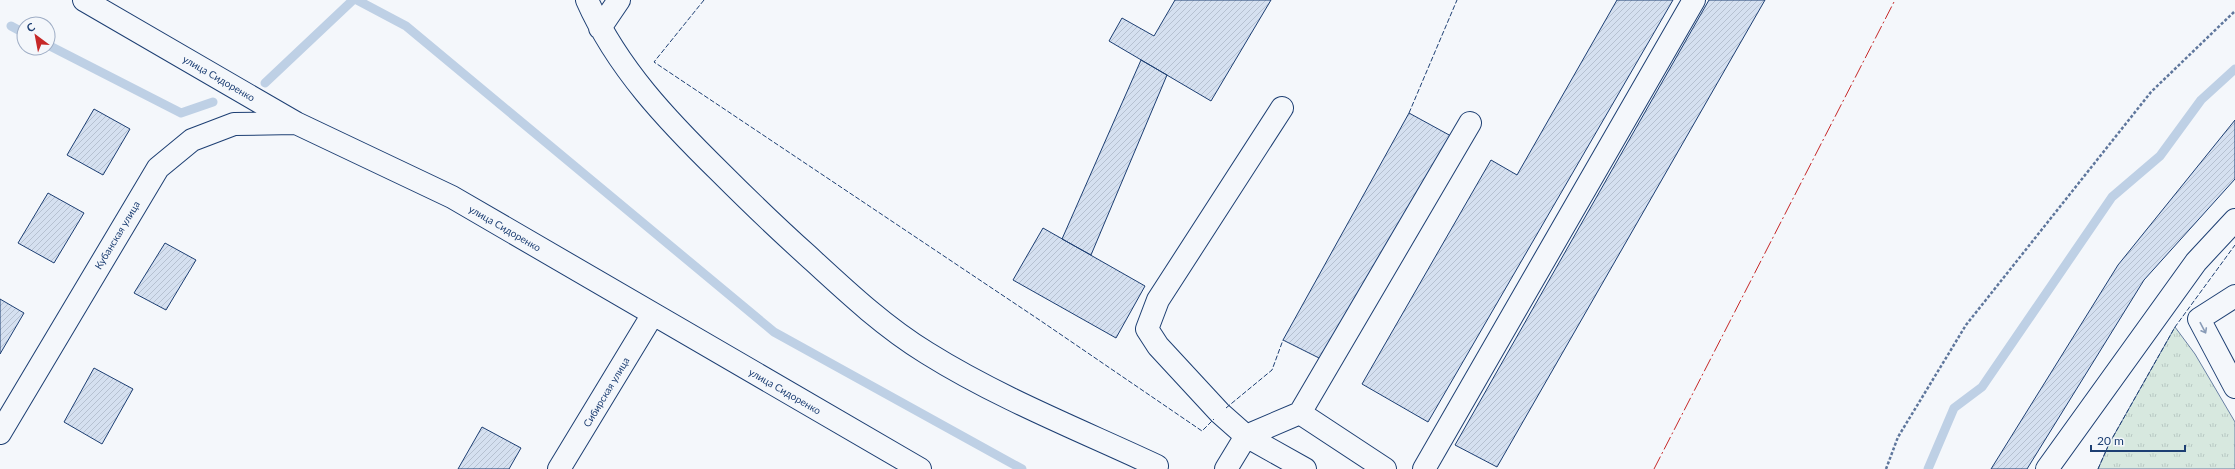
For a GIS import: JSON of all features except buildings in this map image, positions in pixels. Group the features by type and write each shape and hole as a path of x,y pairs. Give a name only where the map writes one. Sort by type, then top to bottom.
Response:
{"street":[{"name":"улица Сидоренко","path":"84,0 296,123 452,197 920,469"},
{"path":"587,0 600,28 624,67 682,135 774,225 878,320 926,353 991,389 1159,468"},
{"path":"600,28 619,0"},
{"path":"1424,469 1694,0"},
{"path":"1282,108 1158,300 1147,329 1158,346 1220,413 1246,436 1305,469"},
{"name":"Кубанская улица","path":"0,433 158,168 192,140 234,124 296,123"},
{"path":"1226,469 1246,436 1300,413 1470,123"},
{"path":"2047,469 2196,262 2235,220"},
{"path":"2235,296 2199,319 2235,387"},
{"name":"Сибирская улица","path":"559,469 653,314"},
{"path":"1300,413 1385,469"}],"path":[{"path":"1886,469 1898,437 1966,325 2151,92 2235,11"}],"green space":[{"path":"2175,327 2195,354 2235,422 2235,469 2098,469 2109,444"}],"waterway":[{"path":"265,83 353,0"},
{"path":"357,0 406,26 774,332 1022,469"},
{"path":"11,26 16,29"},
{"path":"56,49 181,113 213,102"},
{"path":"1928,469 1954,408 1982,387 2112,197 2160,156 2201,100 2235,69"}],"fence":[{"path":"704,0 654,62 1041,321 1202,431 1214,419"},
{"path":"1409,113 1457,0"},
{"path":"2098,469 2109,444 2175,327 2235,245"},
{"path":"1226,408 1272,370 1283,340"}],"power":[{"path":"1654,469 1895,0"}]}
